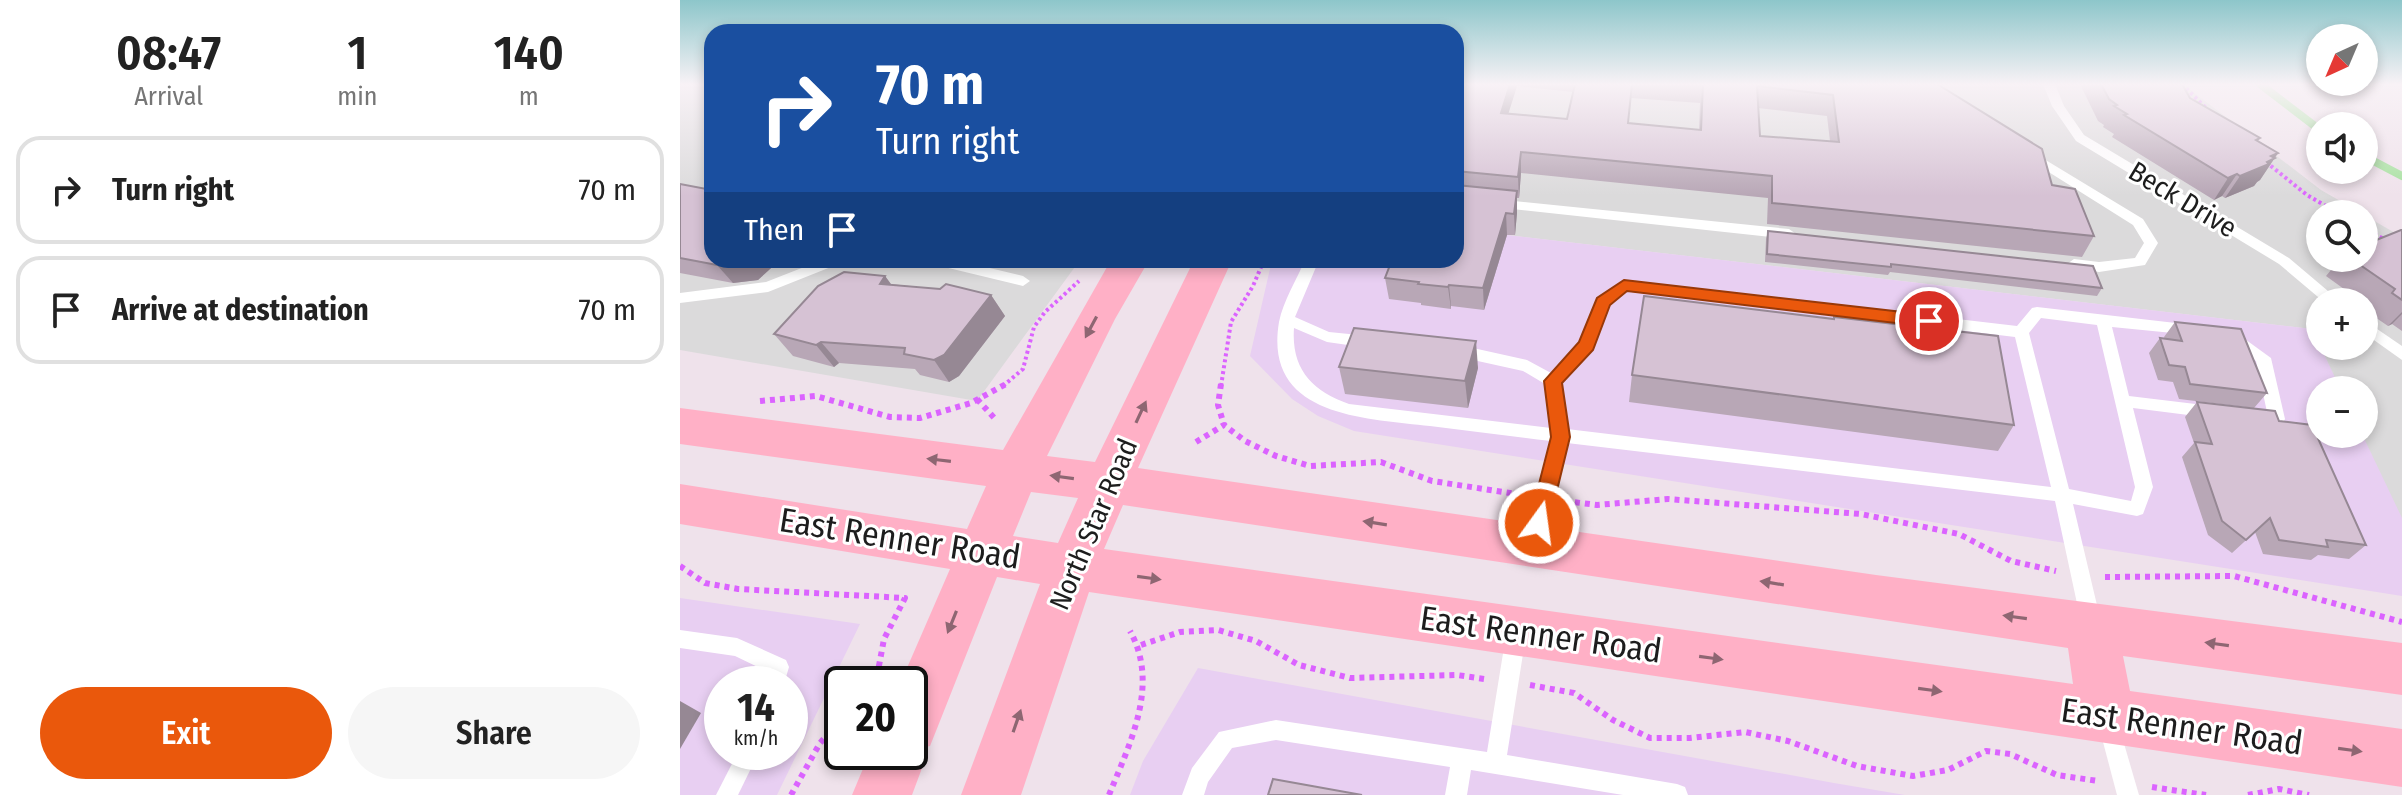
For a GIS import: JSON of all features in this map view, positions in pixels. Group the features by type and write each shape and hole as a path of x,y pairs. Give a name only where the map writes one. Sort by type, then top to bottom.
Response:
{"main road":[{"path":"928,682 1016,470 1125,268"},
{"name":"North Star Road","path":"991,795 1072,567 1209,268"},
{"path":"680,426 1016,470 2092,628 2402,669"},
{"name":"East Renner Road","path":"680,504 982,550 1513,656 2106,715 2402,758"},
{"path":"2092,628 2106,715"},
{"path":"882,795 892,770"}],"lane":[{"name":"Beck Drive","path":"2068,121 2080,138 2284,261 2317,288"},
{"path":"2011,143 2138,222 2151,243 2140,262 2099,267 2052,262"},
{"path":"1464,200 1801,236"},
{"path":"680,298 768,287 816,268"},
{"path":"969,268 1023,281"},
{"path":"1309,268 1287,319 1283,346 1293,376 1327,404 1349,410 1560,437 2062,495 2137,509 2144,487 2103,321"},
{"path":"1553,381 1587,345 1603,302 1624,285 2021,332"},
{"path":"2021,332 2037,312 2231,334 2263,358 2277,419 2122,401"},
{"path":"1287,319 1327,337 1384,343"},
{"path":"2021,332 2092,628"},
{"path":"2378,336 2402,354"},
{"path":"1440,349 1527,366 1553,381"},
{"path":"1533,547 1560,437 1553,381"},
{"path":"680,639 737,647 777,666"},
{"path":"1495,764 1513,656"},
{"path":"2106,715 2127,790"},
{"path":"1193,795 1200,776 1226,739 1276,730 1462,758 1595,787 1677,795"},
{"path":"1456,795 1462,758"},
{"path":"727,795 740,770"}],"path":[{"path":"2262,158 2316,200"},
{"path":"2378,236 2388,242"},
{"path":"1261,268 1231,322 1218,405 1224,425 1245,441 1276,456 1310,466 1381,462 1432,481 1597,505 1668,499 1861,514 1959,534 2011,561 2036,569 2156,580 2208,574 2234,576 2402,622"},
{"path":"748,401 816,396 890,417 920,418 977,399 1004,386 1023,369 1034,327 1045,312 1089,274"},
{"path":"977,399 997,421"},
{"path":"1196,442 1224,425"},
{"path":"680,566 705,583 738,589 905,598 884,639 879,666"},
{"path":"1141,645 1180,632 1218,630 1256,641 1299,665 1350,678 1457,675 1513,656 1613,720 1650,738 1745,732 1788,741 1857,766 1913,776 1948,770 1986,751 2010,754 2057,775 2127,790 2206,795"},
{"path":"1109,795 1131,741 1144,688 1145,660 1141,645 1130,631"},
{"path":"791,795 824,738"},
{"path":"2248,795 2265,790 2298,789 2309,795"}],"shaded area":[{"path":"680,121 704,121 704,268 1074,268 977,401 680,350"},
{"path":"1464,121 2231,121 2306,178 2306,184 2313,184 2338,200 2306,200 2306,272 2378,272 2378,223 2402,237 2402,525 2366,448 2378,448 2378,376 2334,376 2326,360 2378,360 2378,288 2306,288 2306,328 1464,230"},
{"path":"1464,230 2306,328 2306,360 2327,360 2334,376 2306,376 2306,448 2369,448 2402,518 2402,596 1354,431 1318,416 1292,399 1250,356 1270,268 1464,268"},
{"path":"680,598 860,624 840,666 824,666 824,698 808,731 808,666 704,666 704,770 789,770 777,795 680,795"},
{"path":"1198,668 1905,795 1130,795 1143,761"}],"building":[{"path":"1464,121 1628,121 1701,130 1701,121 1759,121 1760,136 1839,142 1836,121 1997,121 2042,149 2052,185 2075,189 2094,236 1772,203 1772,176 1521,152 1518,177 1464,172"},
{"path":"2134,121 2230,121 2260,138 2256,140 2278,153 2271,156 2275,158 2267,162 2269,164 2228,178"},
{"path":"680,184 704,188 704,263 680,258"},
{"path":"1464,186 1517,191 1514,214 1506,213 1483,288 1418,284 1385,278 1389,268 1464,268"},
{"path":"2402,230 2402,300 2392,293 2395,289 2370,272 2378,272 2378,239"},
{"path":"1768,231 2093,266 2102,288 1891,264 1891,267 1767,254"},
{"path":"844,272 885,276 880,284 940,289 946,284 991,295 944,355 934,360 904,354 905,348 821,342 816,345 774,334 818,286"},
{"path":"1644,296 1998,336 2014,425 1632,375"},
{"path":"2175,322 2241,329 2267,393 2190,384 2185,367 2169,365 2160,338 2182,341"},
{"path":"1354,328 1476,341 1465,381 1339,367"},
{"path":"2197,402 2275,411 2279,421 2306,424 2306,448 2322,448 2366,545 2326,540 2328,547 2279,540 2270,518 2246,540 2222,521 2195,442 2212,444"},
{"path":"1273,779 1362,795 1268,795"}],"waterway":[{"path":"2378,163 2402,176"}],"route":[{"path":"1539,523 1560,437 1553,381 1587,345 1603,302 1624,285 1929,321"}]}
